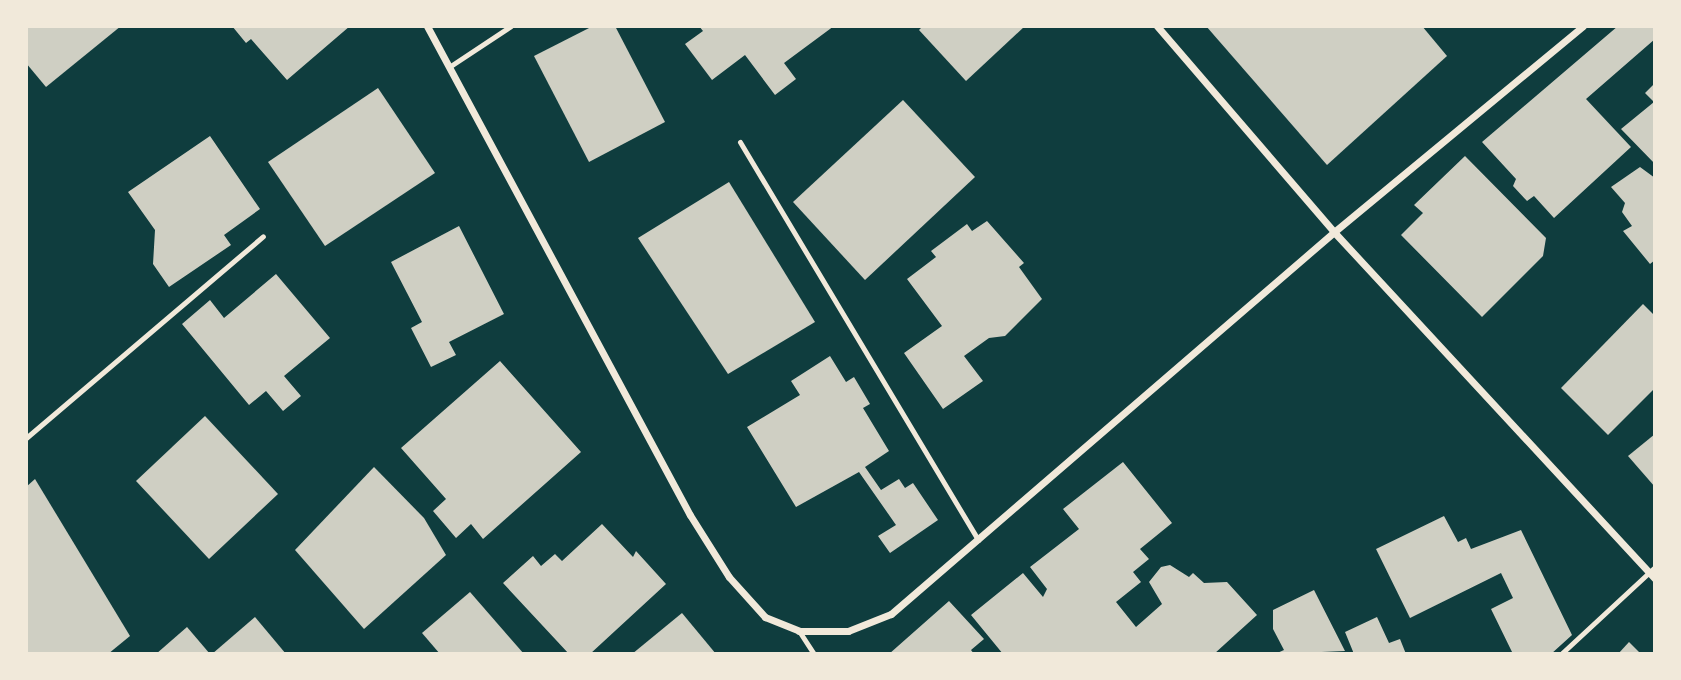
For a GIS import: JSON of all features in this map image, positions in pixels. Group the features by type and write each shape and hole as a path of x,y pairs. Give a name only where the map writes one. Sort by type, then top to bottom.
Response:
{"street":[{"path":"427,26 729,578 765,617 799,631 848,631 891,614 1334,232 1583,26"},
{"path":"1157,26 1334,232 1653,573"}],"lane":[{"path":"449,67 511,26"},
{"path":"740,142 978,540"},
{"path":"26,438 263,236"},
{"path":"1561,654 1653,573"},
{"path":"799,631 814,654"}],"building":[{"path":"26,26 121,26 46,87 26,63"},
{"path":"232,26 350,26 287,80 251,39 246,43"},
{"path":"593,26 615,26 665,122 589,162 534,56"},
{"path":"699,26 834,26 784,63 796,79 775,95 745,55 712,80 685,44 703,31"},
{"path":"923,26 1025,26 966,81 919,30"},
{"path":"1206,26 1422,26 1447,56 1327,165"},
{"path":"1618,26 1655,26 1655,39 1586,99 1631,147 1554,218 1534,196 1527,201 1513,186 1516,179 1482,142"},
{"path":"1655,83 1655,164 1621,129 1654,102 1645,93"},
{"path":"378,88 435,173 325,246 268,162"},
{"path":"903,100 975,177 865,280 793,202"},
{"path":"210,136 260,209 224,235 231,245 169,287 153,264 155,230 128,192"},
{"path":"1465,156 1546,238 1543,256 1482,317 1401,235 1423,213 1414,205"},
{"path":"1640,167 1655,178 1655,260 1650,264 1623,231 1632,226 1622,212 1625,203 1611,187"},
{"path":"729,182 815,322 728,374 638,238"},
{"path":"987,221 1024,263 1019,267 1042,299 1005,336 989,338 964,356 983,381 943,409 904,353 942,326 907,279 936,257 931,251 967,224 972,231"},
{"path":"459,226 504,314 449,342 456,355 431,367 411,328 422,322 391,262"},
{"path":"276,274 330,338 284,376 301,396 283,411 266,391 249,405 182,324 210,300 224,318"},
{"path":"1643,304 1655,316 1655,388 1608,435 1561,388"},
{"path":"830,356 846,382 854,377 870,404 863,408 889,451 865,467 881,490 899,479 905,488 913,483 938,520 890,553 878,536 896,525 859,472 796,507 747,427 800,395 791,381"},
{"path":"500,361 581,452 483,539 471,524 456,538 433,511 446,499 401,448"},
{"path":"205,416 278,494 209,559 136,481"},
{"path":"1655,434 1655,487 1628,456"},
{"path":"1123,462 1172,523 1140,549 1149,559 1133,572 1141,582 1116,602 1136,627 1162,604 1149,582 1161,567 1170,565 1189,577 1193,573 1204,583 1227,582 1257,615 1214,654 1003,654 971,615 1023,573 1043,597 1047,589 1030,567 1079,529 1063,509"},
{"path":"374,467 424,518 446,555 364,629 295,550"},
{"path":"35,479 130,636 108,654 26,654 26,487"},
{"path":"1444,516 1458,542 1466,538 1471,549 1521,530 1572,635 1551,654 1513,654 1491,609 1513,598 1501,573 1410,618 1376,549"},
{"path":"602,524 633,557 636,551 666,584 590,654 569,654 503,583 533,556 541,566 555,554 562,561"},
{"path":"1314,590 1345,651 1275,654 1284,650 1273,629 1273,610"},
{"path":"470,592 524,654 440,654 422,633"},
{"path":"949,601 984,639 971,650 974,654 889,654"},
{"path":"682,613 716,654 632,654"},
{"path":"255,617 286,654 212,654"},
{"path":"1377,617 1389,643 1400,639 1406,654 1354,654 1345,632"},
{"path":"187,627 210,654 156,654"},
{"path":"1629,642 1641,654 1618,654"}]}
